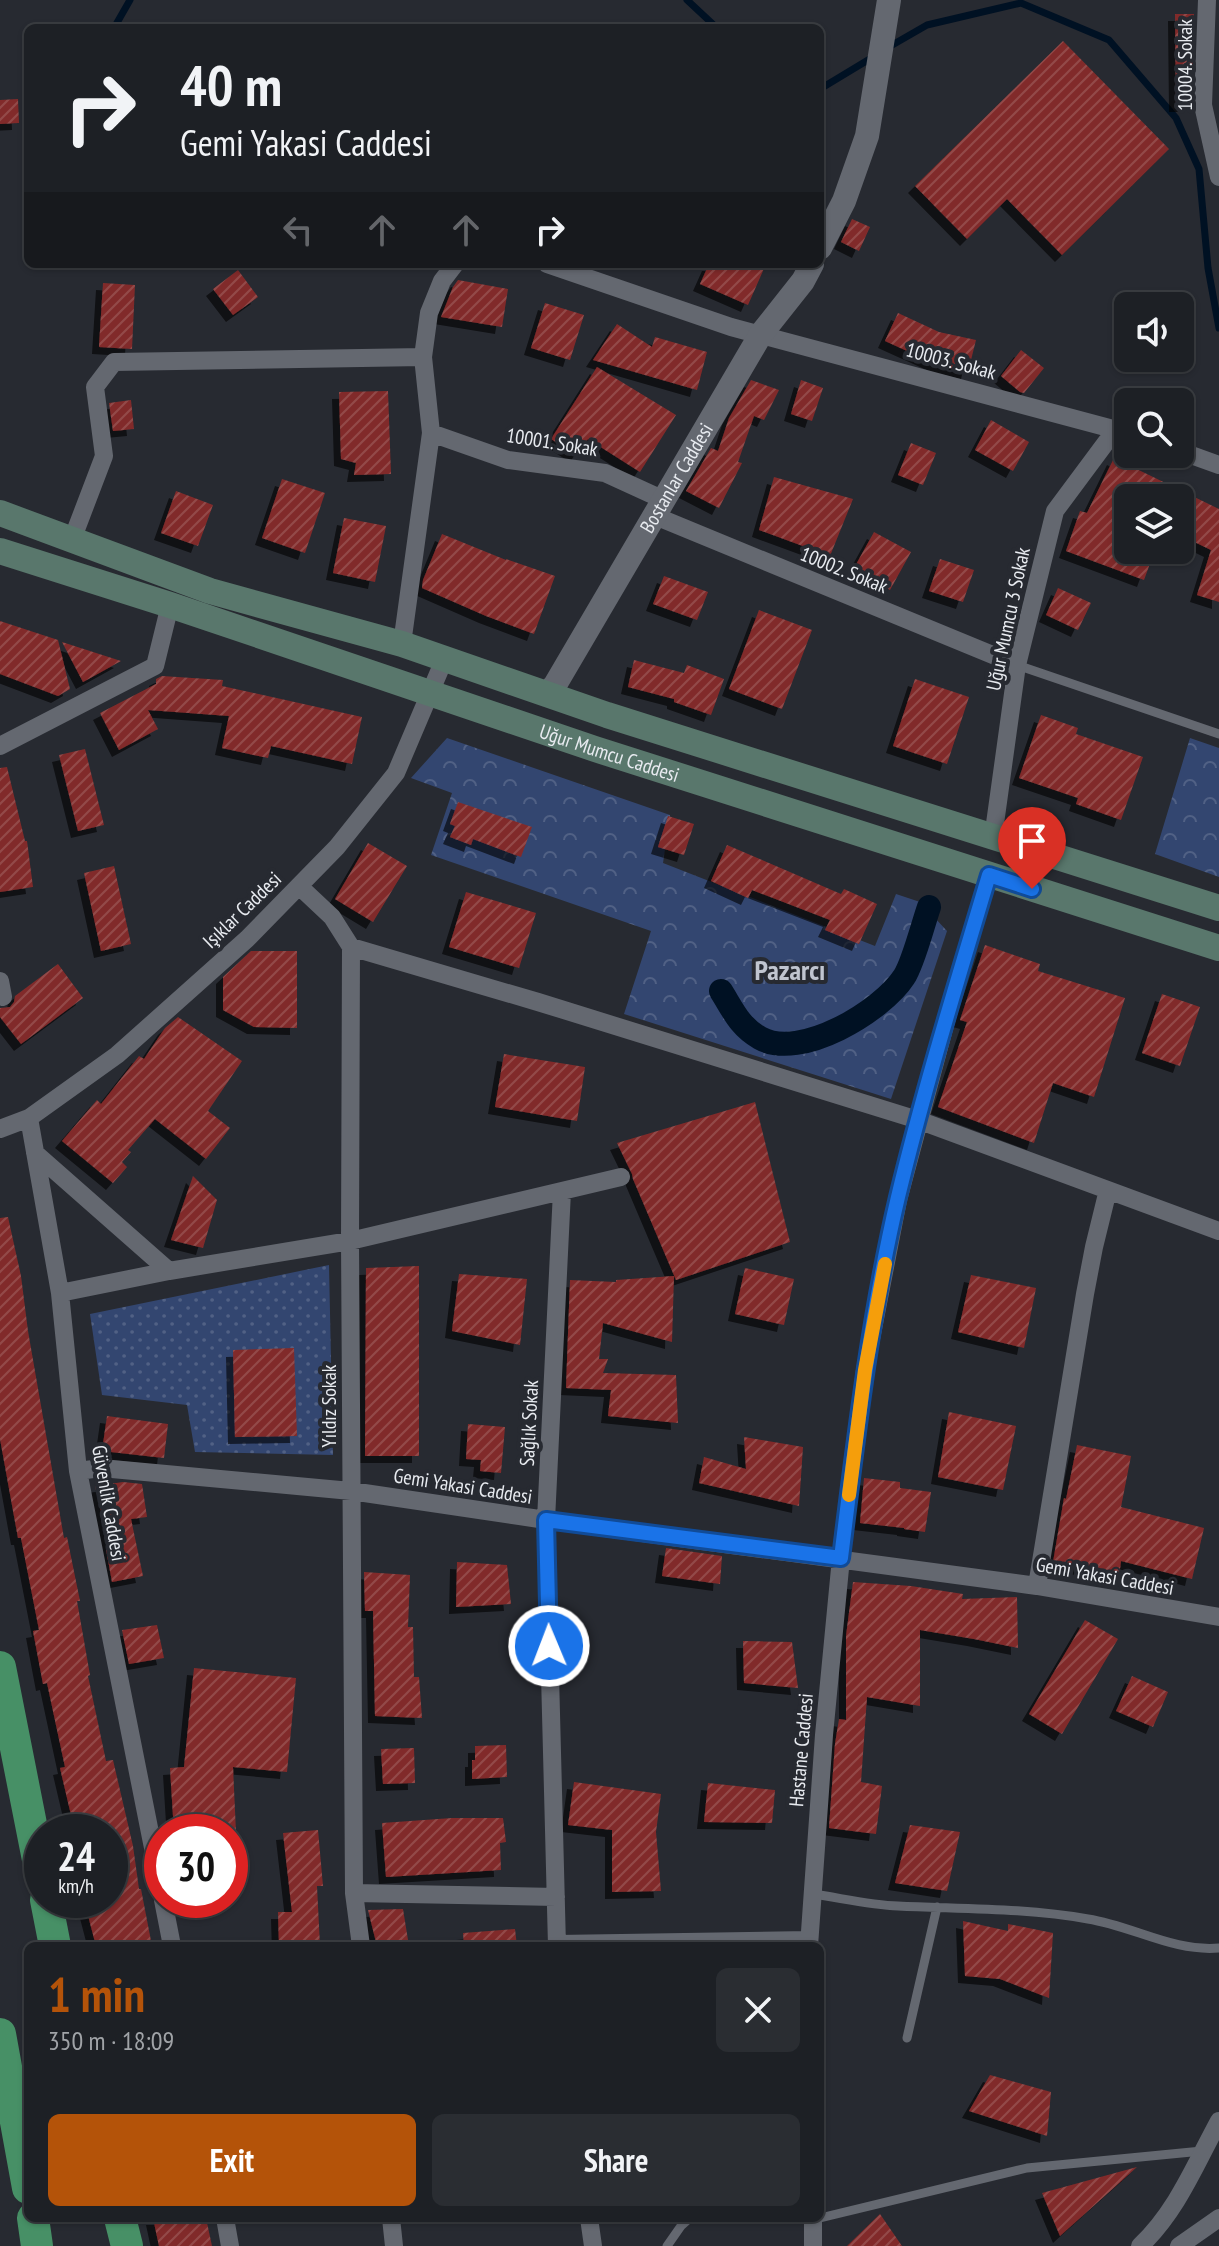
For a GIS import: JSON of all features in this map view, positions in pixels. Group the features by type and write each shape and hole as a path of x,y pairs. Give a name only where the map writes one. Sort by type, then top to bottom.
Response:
{"highway":[{"path":"0,1667 29,1814"},
{"path":"50,1918 54,1942"},
{"path":"0,2034 11,2152 24,2180"},
{"path":"34,2222 37,2246"},
{"path":"121,2222 127,2246"}],"main road":[{"name":"Uğur Mumcu Caddesi","path":"0,513 210,591 402,644 547,694 1219,908"},
{"name":"Uğur Mumcu Caddesi","path":"0,551 170,605 595,749 1219,948"}],"street":[{"path":"824,240 844,201 867,136 889,0"},
{"name":"10004. Sokak","path":"1207,0 1203,105 1219,177"},
{"path":"402,644 431,433 423,357 429,313 442,281 452,268"},
{"name":"10003. Sokak","path":"559,268 731,327 1114,429"},
{"name":"Bostanlar Caddesi","path":"547,694 761,334 810,268"},
{"path":"72,540 104,456 95,387 114,362 423,357"},
{"name":"10001. Sokak","path":"431,433 508,460 605,473 659,508"},
{"name":"Uğur Mumcu 3 Sokak","path":"993,838 1017,665 1055,511 1114,441"},
{"path":"1194,456 1219,465"},
{"name":"10002. Sokak","path":"659,508 1017,665"},
{"path":"0,746 155,666 170,605"},
{"name":"Işıklar Caddesi","path":"0,1129 29,1118 117,1055 247,939 337,847 396,773 444,660"},
{"name":"Hastane Caddesi","path":"809,1942 841,1558 865,1370 898,1200 918,1120 989,875"},
{"path":"299,886 332,917 351,947 918,1120 1219,1231"},
{"name":"Yıldız Sokak","path":"351,947 354,1893 360,1942"},
{"name":"Güvenlik Caddesi","path":"29,1118 60,1293 78,1471 146,1814"},
{"path":"35,1153 169,1271"},
{"path":"60,1293 169,1271 350,1241 621,1177"},
{"path":"1037,1586 1085,1294 1108,1190"},
{"name":"Sağlık Sokak","path":"557,1942 546,1520 562,1191"},
{"name":"Gemi Yakasi Caddesi","path":"78,1471 101,1468 351,1491 1037,1586 1219,1617"},
{"path":"354,1893 556,1897"},
{"path":"167,1918 171,1942"},
{"path":"1140,2246 1183,2193 1219,2121"},
{"path":"1179,2246 1219,2218"},
{"path":"226,2222 230,2246"},
{"path":"391,2222 394,2246"},
{"path":"590,2222 593,2246"},
{"path":"813,2222 813,2246"}],"lane":[{"path":"1017,665 1219,734"},
{"path":"813,1894 894,1906 998,1909 1086,1918 1123,1926 1173,1945 1219,1948"},
{"path":"907,2038 937,1907"},
{"path":"824,2215 1027,2168 1203,2151"},
{"path":"667,2246 686,2222"}],"green space":[{"path":"447,738 670,815 663,863 875,946 896,894 920,902 947,931 891,1099 624,1014 651,931 431,855 452,793 411,778"},
{"path":"1190,738 1219,748 1219,877 1155,854"},
{"path":"329,1265 333,1455 195,1452 187,1405 102,1395 90,1314"}],"building":[{"path":"1175,14 1194,14 1191,105 1176,105"},
{"path":"1063,41 1169,149 1062,255 1007,199 967,239 915,186"},
{"path":"18,99 19,123 0,124 0,100"},
{"path":"852,219 870,227 859,251 841,242"},
{"path":"707,268 764,268 748,305 700,284"},
{"path":"238,270 258,297 233,315 213,289"},
{"path":"458,280 508,289 502,327 441,317"},
{"path":"103,283 135,285 132,349 99,347"},
{"path":"545,303 584,315 570,360 531,348"},
{"path":"898,313 939,332 976,340 968,372 938,365 885,341"},
{"path":"617,324 652,347 655,337 707,352 697,390 593,360"},
{"path":"1021,350 1044,368 1024,393 1001,376"},
{"path":"597,367 676,415 640,472 588,439 577,455 551,439"},
{"path":"751,380 779,390 764,420 754,416 738,462 742,463 719,508 686,491 711,448 718,451 729,418"},
{"path":"801,380 823,388 812,421 791,414"},
{"path":"388,391 391,474 354,475 356,463 341,459 339,392"},
{"path":"131,400 134,429 113,431 109,403"},
{"path":"991,420 1029,442 1013,471 975,450"},
{"path":"911,443 936,453 923,485 898,475"},
{"path":"1114,458 1114,468 1135,468 1168,484 1114,484 1114,564 1150,564 1144,580 1066,551 1080,511 1087,513"},
{"path":"774,477 853,499 830,556 759,530"},
{"path":"282,479 325,493 305,553 262,538"},
{"path":"176,491 213,505 198,546 161,533"},
{"path":"1194,497 1219,509 1219,602 1197,595 1211,550 1194,542"},
{"path":"344,518 386,526 375,582 333,573"},
{"path":"874,532 911,552 890,590 853,570"},
{"path":"442,534 555,576 534,634 422,588"},
{"path":"940,559 974,570 963,602 929,591"},
{"path":"664,576 708,592 697,620 653,604"},
{"path":"1058,588 1091,603 1078,630 1046,615"},
{"path":"759,610 812,630 782,709 729,689"},
{"path":"0,621 58,640 70,689 58,696 0,674"},
{"path":"62,642 121,661 83,682"},
{"path":"634,660 684,673 687,665 724,679 711,715 674,702 674,699 628,687"},
{"path":"162,676 223,680 222,686 362,717 352,764 271,746 268,758 222,748 229,716 148,710 158,729 119,750 100,713 156,684 156,679"},
{"path":"915,679 969,697 947,764 893,746"},
{"path":"1041,715 1078,728 1076,734 1143,757 1121,820 1076,804 1078,798 1019,778"},
{"path":"85,749 104,825 78,831 59,755"},
{"path":"7,767 27,841 33,887 0,892 0,768"},
{"path":"458,802 532,827 521,857 473,839 471,845 450,837 455,826 450,824"},
{"path":"668,816 694,824 684,855 658,847"},
{"path":"368,843 407,866 373,922 335,899"},
{"path":"727,845 841,894 844,889 877,904 859,944 825,930 830,920 752,890 748,898 711,881"},
{"path":"114,866 131,944 101,951 84,873"},
{"path":"466,892 536,913 519,968 449,947"},
{"path":"985,945 1040,964 1038,971 1125,998 1094,1097 1053,1083 1034,1143 938,1107 967,1022 960,1020"},
{"path":"251,951 297,951 297,1028 254,1027 223,1010 223,977"},
{"path":"58,964 83,998 21,1044 0,1017 0,1008 10,1007 15,996"},
{"path":"1162,994 1200,1007 1180,1066 1142,1053"},
{"path":"178,1017 242,1061 208,1111 230,1128 206,1159 155,1119 128,1150 131,1152 122,1162 127,1167 113,1183 62,1141 97,1100 101,1104 139,1056 144,1059 165,1028"},
{"path":"504,1054 585,1067 577,1121 495,1107"},
{"path":"755,1102 790,1242 676,1280 617,1143"},
{"path":"193,1176 217,1200 203,1248 171,1240"},
{"path":"8,1217 21,1276 64,1538 67,1537 80,1601 77,1601 88,1676 106,1761 113,1760 126,1814 71,1814 60,1768 65,1767 47,1683 43,1684 33,1631 39,1630 0,1439 0,1218"},
{"path":"419,1266 419,1456 365,1456 366,1268"},
{"path":"745,1268 794,1279 784,1325 735,1314"},
{"path":"459,1274 527,1279 520,1345 452,1331"},
{"path":"971,1275 1036,1288 1024,1348 958,1332"},
{"path":"674,1276 672,1342 603,1323 599,1359 608,1359 603,1373 676,1375 678,1423 608,1416 611,1390 566,1388 570,1280 616,1282"},
{"path":"294,1348 297,1436 235,1437 233,1350"},
{"path":"949,1412 1016,1426 1003,1490 938,1477"},
{"path":"107,1416 168,1424 164,1458 102,1451"},
{"path":"468,1424 505,1427 501,1473 480,1471 481,1460 466,1459"},
{"path":"744,1437 803,1447 799,1506 699,1483 704,1457 746,1469"},
{"path":"1077,1445 1131,1456 1121,1507 1204,1528 1192,1579 1121,1561 1119,1576 1053,1562"},
{"path":"864,1478 900,1482 900,1488 931,1492 925,1532 860,1523"},
{"path":"123,1482 142,1484 147,1517 131,1519 143,1576 112,1582 106,1549 110,1548 95,1486"},
{"path":"666,1548 722,1556 720,1584 662,1576"},
{"path":"457,1562 507,1565 511,1604 456,1607"},
{"path":"364,1572 410,1575 408,1627 413,1627 414,1677 419,1677 422,1718 375,1716 373,1611 365,1611"},
{"path":"853,1582 963,1594 962,1599 1017,1597 1018,1648 920,1630 920,1706 867,1697 861,1782 882,1786 876,1834 829,1828 835,1744 839,1719 846,1720 846,1636"},
{"path":"1085,1620 1118,1639 1062,1734 1029,1714"},
{"path":"157,1625 164,1658 129,1664 122,1630"},
{"path":"743,1641 792,1642 798,1688 744,1683"},
{"path":"194,1668 296,1678 287,1772 233,1767 235,1814 173,1814 170,1768 184,1767"},
{"path":"1132,1676 1168,1692 1153,1727 1116,1711"},
{"path":"506,1745 507,1777 472,1779 475,1746"},
{"path":"414,1748 415,1783 383,1784 381,1749"},
{"path":"574,1782 661,1794 656,1832 661,1891 612,1892 612,1830 568,1825"},
{"path":"708,1783 775,1790 772,1823 704,1822"},
{"path":"503,1818 506,1842 500,1843 501,1870 386,1877 382,1823"},
{"path":"128,1824 144,1918 147,1918 151,1942 95,1942 89,1918 128,1918"},
{"path":"910,1825 960,1832 947,1891 895,1883"},
{"path":"318,1830 323,1886 317,1886 320,1942 279,1942 278,1912 292,1912 283,1833"},
{"path":"403,1909 408,1940 376,1942 368,1910"},
{"path":"963,1921 1008,1931 1008,1924 1053,1933 1049,1998 1000,1979 965,1976"},
{"path":"515,1929 517,1942 464,1942 463,1933"},
{"path":"990,2075 1051,2092 1047,2136 969,2111"},
{"path":"1137,2167 1060,2236 1042,2193"},
{"path":"880,2214 902,2246 847,2246"},
{"path":"154,2222 207,2222 212,2246 159,2246"}],"waterway":[{"path":"116,24 130,0"},
{"path":"687,0 713,24"},
{"path":"887,48 927,25 1021,3 1109,40 1176,118 1199,169 1208,268 1219,328"},
{"path":"824,87 873,57"},
{"path":"721,991 742,1023 760,1038 777,1043 817,1038 859,1017 893,990 911,963 929,907"}],"slow traffic":[{"path":"849,1495 865,1370 885,1264"}],"district":[{"name":"Pazarcı","path":"790,969"}],"route":[{"path":"549,1646 546,1520 841,1558 865,1370 898,1200 952,999 989,875 1032,889"}]}
